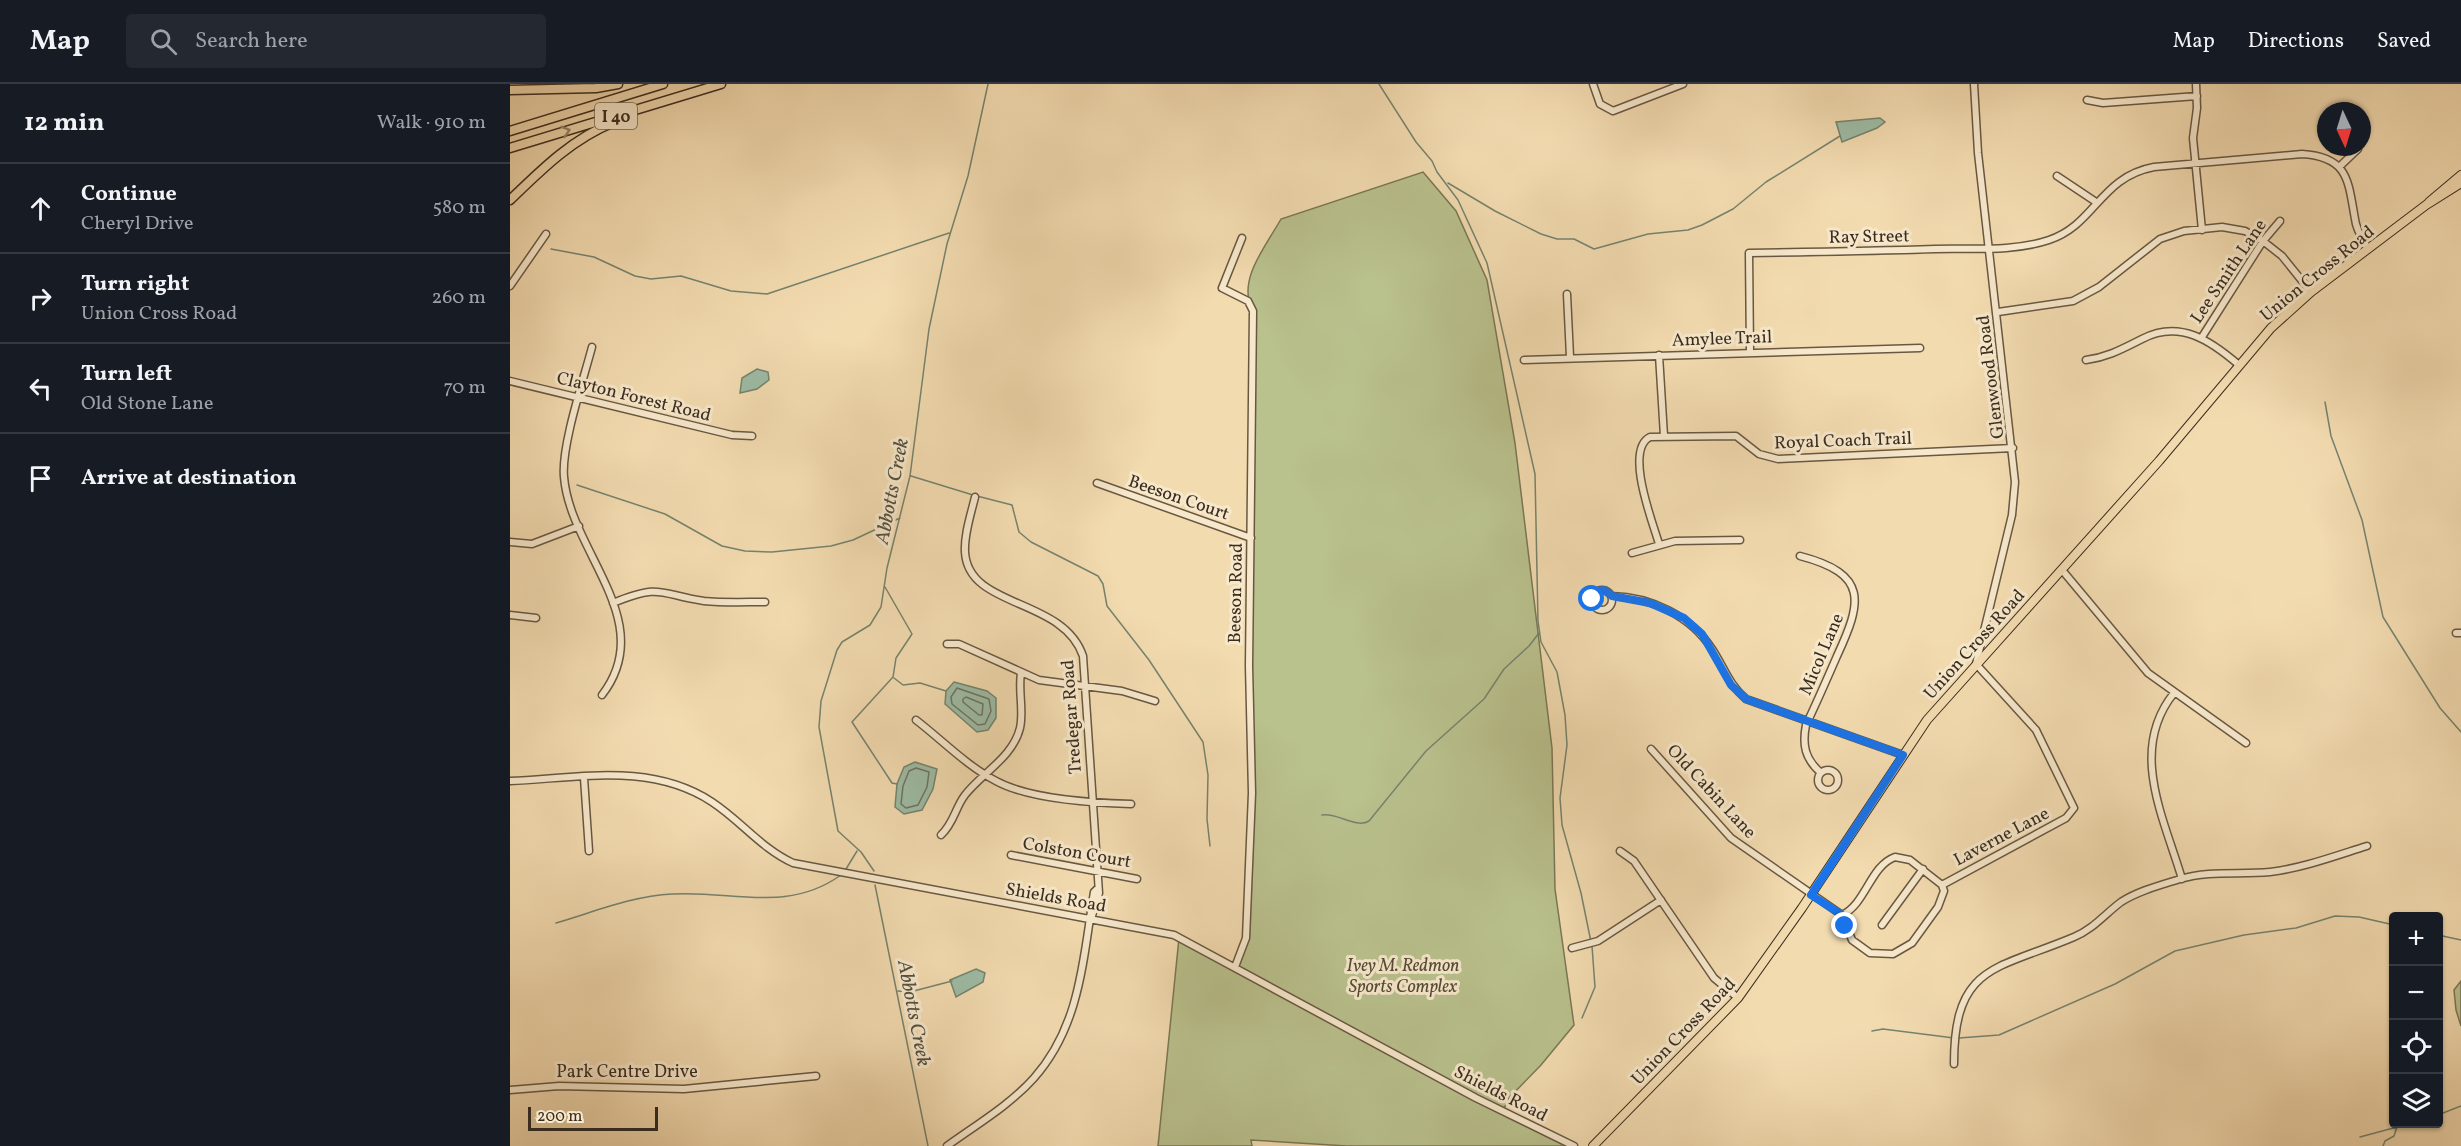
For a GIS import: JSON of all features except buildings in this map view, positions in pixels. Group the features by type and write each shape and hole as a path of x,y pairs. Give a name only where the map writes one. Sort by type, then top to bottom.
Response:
{"highway":[{"path":"510,90 596,88 618,84"},
{"name":"I 40","path":"510,131 663,84"},
{"name":"I 40","path":"510,148 721,84"},
{"path":"510,200 556,156 594,130 686,95"}],"main road":[{"name":"Union Cross Road","path":"1593,1146 1738,998 1811,895 1927,720 2062,570 2271,328 2311,292 2426,205 2461,175"},
{"name":"Union Cross Road","path":"2426,205 2461,183"}],"street":[{"path":"1593,84 1600,104 1614,111 1683,84"},
{"name":"Glenwood Road","path":"1974,84 1978,153 1998,312 2015,482 2012,515 1976,664"},
{"path":"2196,84 2193,138 2202,230"},
{"path":"2087,100 2103,104 2196,96"},
{"name":"Ray Street","path":"1750,352 1749,253 1990,248 2037,244 2059,236 2080,223 2113,185 2143,169 2302,154 2321,157 2339,167"},
{"path":"2351,156 2339,167 2351,188 2356,225 2368,249"},
{"path":"2057,176 2096,202"},
{"name":"Lee Smith Lane","path":"2202,337 2263,240 2280,221"},
{"path":"1998,312 2081,298 2106,282 2151,243 2176,232 2202,230 2238,229 2263,240 2282,255 2311,292"},
{"path":"510,286 546,234"},
{"name":"Beeson Road","path":"1235,966 1246,938 1252,793 1249,666 1253,311 1246,299 1222,288 1242,238"},
{"path":"1567,294 1570,357"},
{"path":"2086,360 2114,355 2144,338 2163,332 2182,332 2202,337 2239,364"},
{"path":"592,347 564,474 579,526 614,603 620,623 622,648 614,677 602,695"},
{"name":"Amylee Trail","path":"1524,360 1920,348"},
{"path":"1659,355 1664,436 1644,440 1640,460 1644,495 1659,544"},
{"name":"Clayton Forest Road","path":"510,381 732,435 752,436"},
{"name":"Royal Coach Trail","path":"1664,436 1736,436 1759,454 1778,459 2013,448"},
{"name":"Beeson Court","path":"1097,483 1251,538"},
{"name":"Tredegar Road","path":"947,1146 1033,1079 1053,1053 1068,1026 1077,995 1094,892 1097,888 1081,650 1064,627 988,589 971,572 965,549 975,497"},
{"path":"510,542 539,542 579,526"},
{"path":"1632,553 1659,544 1740,540"},
{"name":"Micol Lane","path":"1800,556 1823,562 1840,572 1850,585 1856,608 1854,619 1808,722 1803,740 1804,750 1812,765 1821,773"},
{"path":"2062,570 2104,618 2137,661 2174,693 2246,743"},
{"path":"614,603 638,593 656,590 706,601 765,602"},
{"path":"1612,596 1650,603 1684,618 1702,634 1731,685 1746,699 1903,755"},
{"path":"510,615 536,618"},
{"path":"947,644 959,644 1039,680 1130,692 1155,701"},
{"name":"Laverne Lane","path":"1942,885 2066,819 2074,810 2064,784 2036,730 1976,664"},
{"path":"941,835 949,828 962,798 1010,750 1016,740 1021,717 1022,673"},
{"path":"2174,693 2159,716 2153,735 2150,767 2182,879"},
{"path":"916,720 984,774 1017,789 1093,803 1131,804"},
{"name":"Old Cabin Lane","path":"1651,749 1731,838 1842,915"},
{"name":"Shields Road","path":"510,781 640,776 679,784 720,807 773,852 803,866 1174,935 1476,1098 1574,1146"},
{"path":"584,778 589,850"},
{"path":"1954,1064 1954,1034 1962,1000 1981,978 2004,964 2076,936 2135,895 2182,879 2217,873 2287,870 2367,846"},
{"path":"1620,851 1634,861 1714,978 1738,998"},
{"name":"Colston Court","path":"1011,855 1137,879"},
{"path":"1903,857 1923,869 1942,885 1942,897 1932,915 1912,943 1893,954 1870,953 1858,947 1848,932 1842,915 1856,904 1888,859 1903,857"},
{"path":"1882,926 1923,869"},
{"path":"1572,948 1598,941 1660,900"},
{"name":"Park Centre Drive","path":"510,1090 559,1086 684,1089 816,1076"}],"green space":[{"name":"Ivey M. Redmon Sports Complex","path":"1423,172 1456,211 1487,280 1515,443 1552,748 1555,889 1574,1025 1541,1065 1509,1098 1503,1111 1574,1146 1347,1146 1251,1140 1252,1146 1158,1146 1179,938 1235,966 1243,949 1252,793 1249,666 1253,311 1249,300 1250,276 1261,252 1281,219"},
{"path":"2461,981 2461,1026 2456,1010 2454,990"}],"water":[{"path":"1880,118 1885,122 1877,128 1842,142 1836,122"},
{"path":"757,369 768,372 769,380 757,389 740,393 742,378"},
{"path":"954,682 987,691 996,698 996,718 988,730 977,732 945,704 946,691"},
{"path":"915,762 937,769 933,789 922,810 904,814 895,807 897,784 904,767"},
{"path":"976,969 985,973 983,982 956,997 950,980"}],"waterway":[{"name":"Abbotts Creek","path":"874,871 861,852 838,831 819,727 821,701 837,650 842,642 870,625 881,607 887,568 910,476 929,329 947,244 968,176 988,84"},
{"path":"1379,84 1416,142 1432,161 1437,172 1458,200 1487,263 1535,474 1538,621 1541,642 1557,672 1565,715 1567,745 1560,798 1562,825 1581,893 1591,942"},
{"path":"1448,183 1495,211 1541,234 1557,239 1574,239 1594,249 1648,234 1688,230 1702,225 1733,209 1766,182 1840,136"},
{"path":"551,249 594,257 635,276 651,279 681,276 731,291 767,294 949,233"},
{"path":"2325,402 2331,436 2362,520 2383,617 2440,708 2461,732"},
{"path":"911,476 973,495"},
{"path":"577,485 665,514 722,546 745,551 772,552 831,546 853,540 900,518"},
{"path":"977,496 1012,505 1019,532 1031,542 1098,576 1103,584 1107,606 1149,660 1203,742 1208,775 1207,819 1210,846"},
{"path":"885,587 912,634 896,658 893,677 852,722 892,783 897,784"},
{"path":"1322,815 1358,823 1369,821 1426,751 1484,699 1504,669 1529,646 1539,633"},
{"path":"894,678 903,685 920,683 946,691"},
{"path":"846,869 857,851"},
{"path":"556,923 628,901 657,895 695,894 759,898 800,894 820,887 841,875"},
{"name":"Abbotts Creek","path":"875,885 928,1146"},
{"path":"1959,1038 1999,1035 2115,984 2175,951 2244,935 2296,928 2335,916 2359,917 2389,924"},
{"path":"2443,936 2461,940"},
{"path":"1582,1018 1595,987 1592,946"},
{"path":"898,991 910,992 952,981"},
{"path":"1872,1031 1883,1029 1954,1038"},
{"path":"2443,1113 2461,1106"},
{"path":"2360,1137 2393,1128"},
{"path":"2383,1146 2385,1141 2394,1136 2397,1128"}],"route":[{"path":"1592,599 1595,592 1604,590 1612,596 1668,609 1684,618 1702,634 1731,685 1746,699 1903,755 1811,895 1842,915 1845,926"}]}
